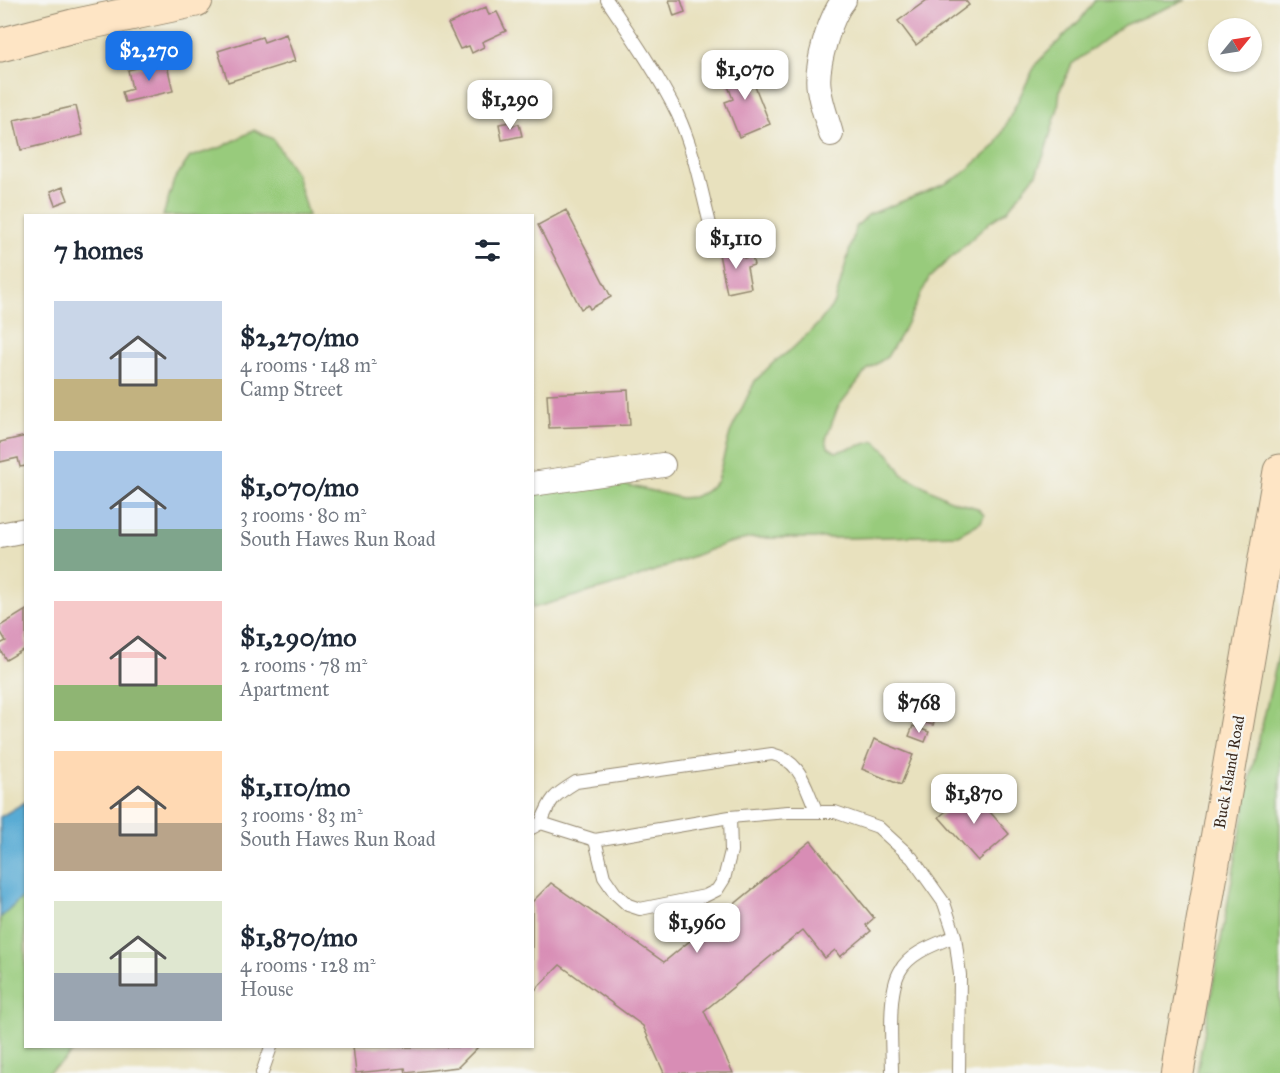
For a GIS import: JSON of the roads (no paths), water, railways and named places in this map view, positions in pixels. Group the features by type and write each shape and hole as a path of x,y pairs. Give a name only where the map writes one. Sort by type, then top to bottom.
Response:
{"main road":[{"path":"0,45 73,26 196,0"},
{"name":"Buck Island Road","path":"1177,1073 1280,471"}],"street":[{"path":"831,134 818,87 823,48 830,24 844,0"},
{"path":"534,484 663,465"},
{"path":"0,535 24,530"}],"lane":[{"path":"607,0 654,69 678,115 692,154 711,228"},
{"path":"817,812 798,770 791,761 772,754 576,782 554,796 537,825 595,840 730,817 788,812 817,812 836,812 878,826 912,858 938,894 944,903 955,936 960,975 959,1073"},
{"path":"595,840 604,877 615,893 628,905 640,909 705,896 717,890 724,879 732,851 730,817"},
{"path":"892,1073 893,991 900,969 921,952 955,936"},
{"path":"262,1073 271,1048"}],"water":[{"path":"24,803 24,896 0,918 0,817"}]}
